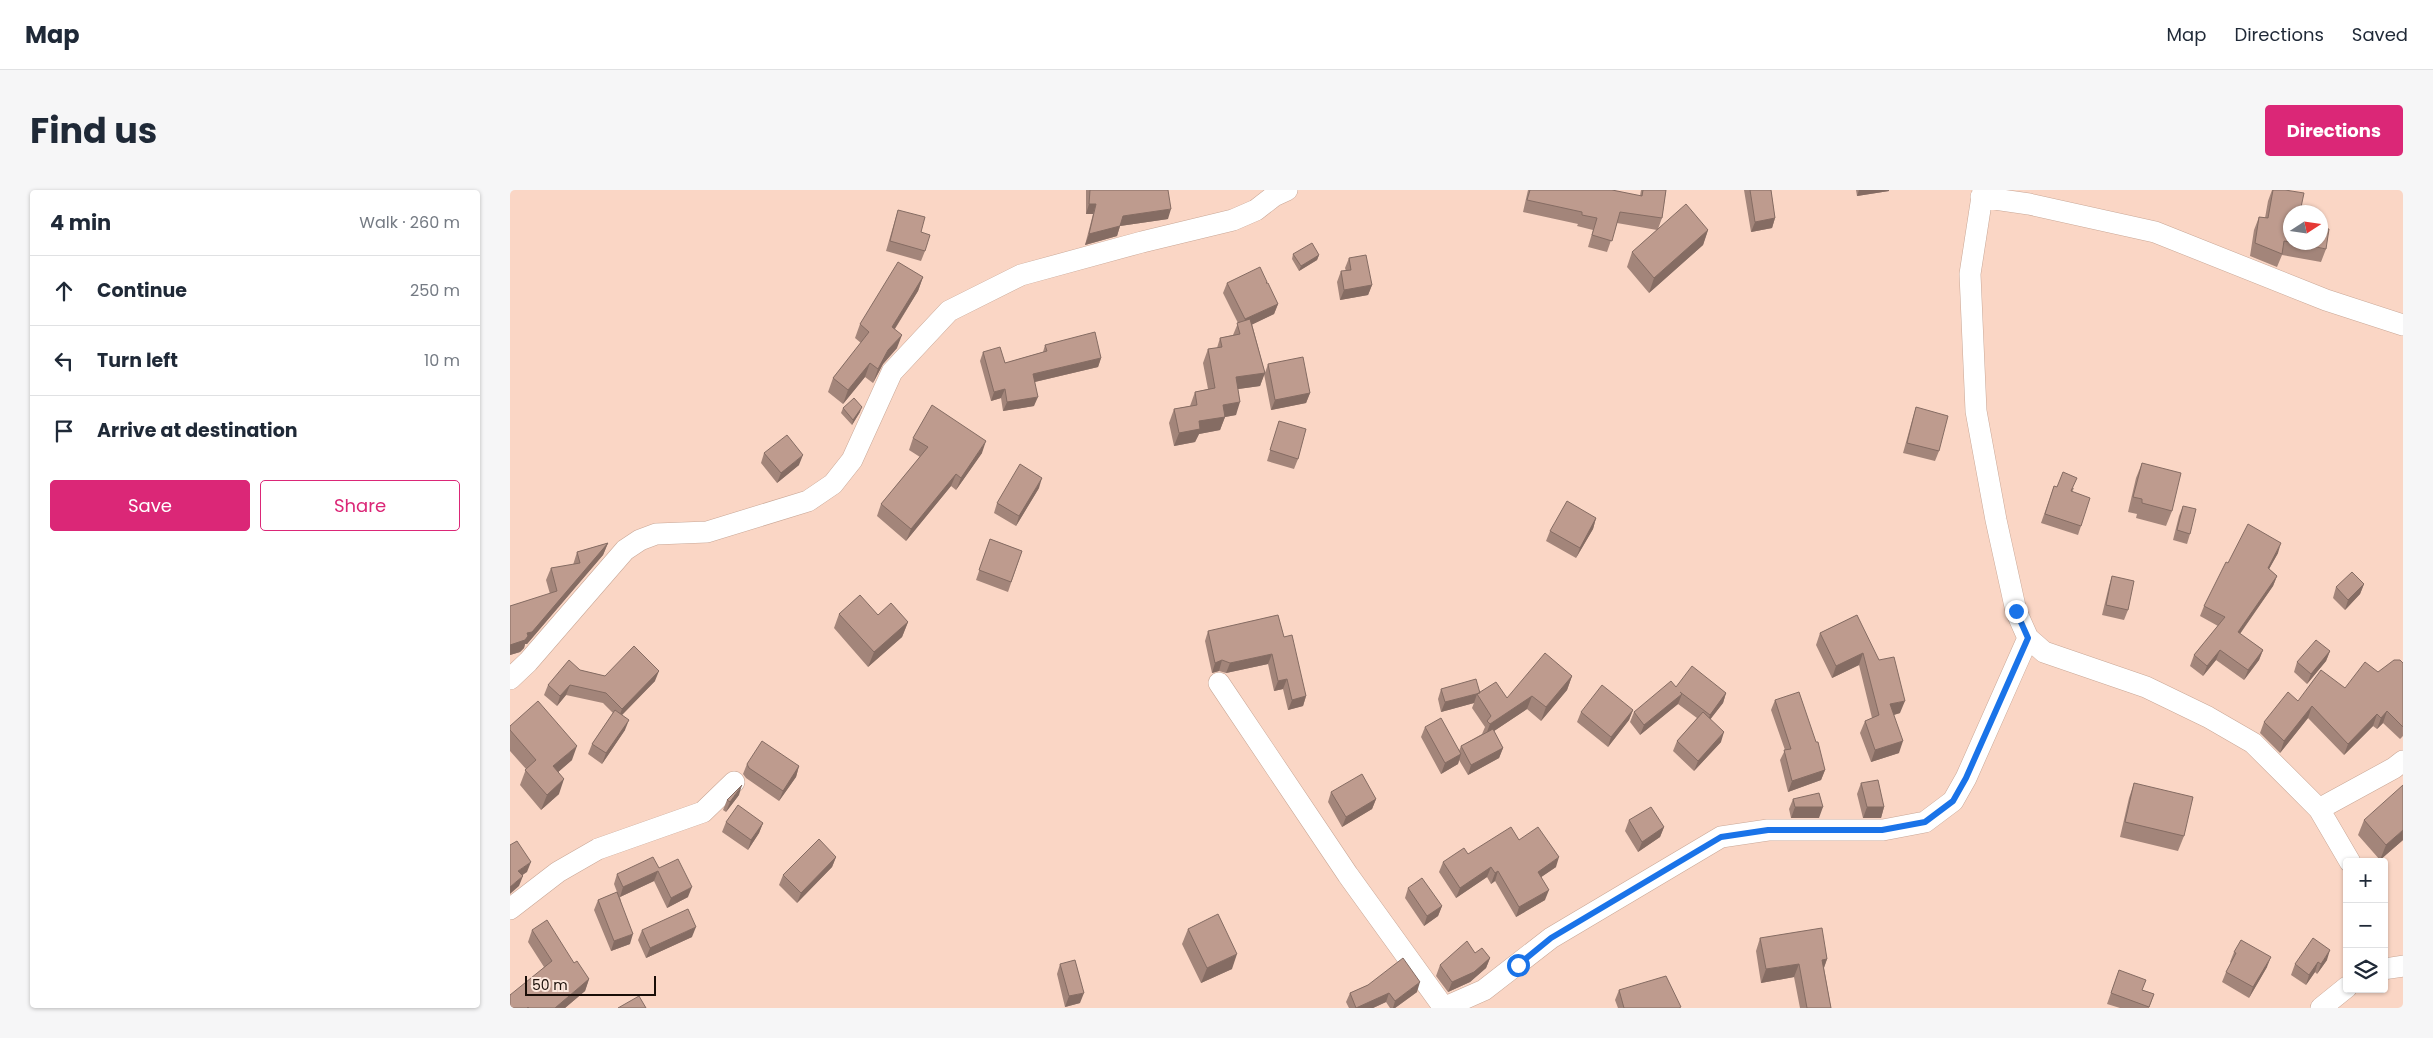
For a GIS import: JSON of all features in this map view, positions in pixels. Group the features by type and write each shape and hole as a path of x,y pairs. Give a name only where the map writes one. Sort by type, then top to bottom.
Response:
{"street":[{"path":"510,679 528,662 625,550 640,540 656,534 707,532 808,501 833,484 852,460 892,372 949,311 1021,275 1142,242 1194,231 1233,220 1256,210 1274,196 1287,190"},
{"path":"2348,858 2319,809 2253,743 2208,716 2146,687 2044,652 2028,638 2016,611 1996,520 1976,411 1970,274 1982,194 2155,232 2326,300 2403,325"},
{"path":"1219,683 1348,875 1443,1008 1484,990 1551,938 1721,837 1768,830 1882,830 1925,822 1953,801 1966,778 2028,638"},
{"path":"2319,809 2394,768 2403,761"},
{"path":"510,909 558,872 598,849 703,812 734,782"},
{"path":"2388,968 2403,966"},
{"path":"2321,1008 2343,990"}],"building":[{"path":"1090,190 1168,190 1171,209 1123,216 1120,226 1089,234 1096,204 1089,204"},
{"path":"1530,190 1612,190 1642,196 1643,190 1666,190 1662,218 1620,212 1612,241 1592,235 1597,218 1582,215 1582,212 1527,200"},
{"path":"1750,190 1771,190 1775,218 1755,222"},
{"path":"2273,190 2304,193 2301,205 2283,205 2282,254 2255,243 2259,217 2268,218"},
{"path":"1686,204 1708,230 1654,278 1632,252"},
{"path":"898,210 925,217 921,232 930,235 925,251 890,241"},
{"path":"1312,243 1319,255 1301,266 1293,254"},
{"path":"1366,255 1372,285 1344,290 1341,271 1351,270 1349,258"},
{"path":"898,262 923,277 892,327 902,335 888,350 878,369 870,363 848,390 833,378 869,332 860,324"},
{"path":"1260,267 1266,283 1268,283 1278,304 1245,319 1227,283"},
{"path":"1250,319 1265,373 1236,377 1240,402 1223,405 1225,417 1199,421 1200,429 1179,433 1174,409 1197,405 1195,392 1215,388 1208,349 1222,347 1220,338 1240,334 1237,323"},
{"path":"1095,332 1101,358 1033,374 1038,397 1007,402 1005,389 994,392 983,352 1000,347 1005,363 1047,351 1045,345"},
{"path":"1303,357 1310,393 1275,400 1268,364"},
{"path":"854,398 862,407 853,420 843,408"},
{"path":"932,405 986,441 961,478 956,474 911,529 881,504 928,447 913,438"},
{"path":"1916,407 1948,416 1939,451 1907,443"},
{"path":"1279,421 1306,429 1298,459 1270,450"},
{"path":"787,435 803,455 781,473 764,453"},
{"path":"2142,463 2181,473 2172,511 2142,503 2142,499 2133,497"},
{"path":"1020,464 1042,478 1019,516 997,503"},
{"path":"2063,472 2077,478 2071,491 2090,498 2081,526 2045,514 2054,486 2057,487"},
{"path":"1567,501 1596,518 1580,548 1550,531"},
{"path":"2183,506 2196,509 2190,534 2177,530"},
{"path":"2248,524 2281,543 2268,568 2277,576 2238,632 2263,650 2248,670 2220,650 2207,666 2194,655 2225,617 2204,606"},
{"path":"990,539 1022,551 1011,582 979,570"},
{"path":"608,543 532,632 527,633 528,636 525,640 510,645 510,606 557,591 551,568 580,563 577,552"},
{"path":"2352,572 2364,584 2348,600 2336,587"},
{"path":"2112,576 2134,581 2128,610 2106,605"},
{"path":"860,595 878,615 891,603 908,622 874,652 839,614"},
{"path":"1278,615 1284,637 1292,635 1306,696 1292,700 1287,679 1278,681 1272,654 1230,663 1222,660 1215,663 1208,631"},
{"path":"1857,615 1879,660 1894,657 1905,701 1890,704 1903,741 1875,750 1865,721 1879,715 1863,653 1836,666 1820,633"},
{"path":"2316,640 2330,651 2311,674 2297,662"},
{"path":"634,646 659,671 622,709 606,693 570,685 560,696 548,685 569,660 580,670 605,676"},
{"path":"1545,653 1572,676 1546,707 1532,696 1490,724 1487,721 1491,716 1477,694 1496,682 1507,698"},
{"path":"2394,660 2400,660 2403,663 2403,727 2387,711 2381,718 2377,714 2348,744 2312,706 2284,741 2264,722 2288,692 2298,701 2321,670 2345,688 2365,662 2378,672"},
{"path":"1692,666 1726,693 1710,715 1680,692 1682,694 1644,725 1634,712 1671,681 1676,687"},
{"path":"1476,679 1480,693 1445,702 1441,689"},
{"path":"1602,685 1633,710 1611,737 1581,712"},
{"path":"1799,692 1816,742 1818,742 1825,770 1792,781 1784,750 1791,749 1775,700"},
{"path":"538,701 577,746 553,766 564,779 547,795 525,770 536,760 510,730 510,726"},
{"path":"615,710 629,720 606,753 592,744"},
{"path":"1703,712 1724,732 1698,761 1677,741"},
{"path":"1441,718 1461,754 1445,763 1425,727"},
{"path":"1493,729 1503,748 1471,765 1461,746"},
{"path":"762,741 799,766 783,791 749,768 747,764"},
{"path":"1362,774 1376,799 1346,817 1331,792"},
{"path":"1878,780 1884,807 1867,807 1861,783"},
{"path":"2134,783 2193,797 2184,836 2125,822"},
{"path":"742,785 730,802 727,800"},
{"path":"2403,785 2403,830 2386,845 2364,820"},
{"path":"1819,793 1823,807 1795,807 1793,799"},
{"path":"738,805 763,823 751,840 726,822"},
{"path":"1651,807 1664,827 1642,842 1629,820"},
{"path":"1511,827 1519,840 1538,827 1559,857 1538,872 1549,890 1519,907 1498,871 1495,873 1491,867 1460,888 1443,862 1464,848 1468,854"},
{"path":"819,839 836,857 801,893 783,875"},
{"path":"517,841 531,862 518,871 523,876 510,887 510,845"},
{"path":"653,857 659,868 678,859 692,887 671,898 658,871 623,887 617,874"},
{"path":"1422,878 1442,906 1427,916 1408,888"},
{"path":"617,892 633,934 614,941 598,900"},
{"path":"688,909 696,927 650,948 642,930"},
{"path":"1218,914 1237,954 1207,968 1188,929"},
{"path":"547,920 574,963 577,961 589,979 555,1008 510,1008 510,995 552,961 532,930"},
{"path":"1822,928 1827,959 1822,960 1831,1008 1807,1008 1799,964 1766,969 1760,938"},
{"path":"2313,938 2330,950 2321,964 2318,962 2309,975 2295,964"},
{"path":"2241,940 2271,957 2253,987 2226,972"},
{"path":"1467,941 1475,953 1482,948 1490,958 1474,972 1452,982 1440,965"},
{"path":"1403,958 1420,982 1395,1001 1389,993 1356,1008 1350,993 1368,985"},
{"path":"1075,960 1084,993 1069,996 1060,964"},
{"path":"2119,970 2146,980 2142,990 2154,994 2149,1007 2111,993"},
{"path":"1666,976 1681,1007 1624,1008 1619,990"},
{"path":"639,996 646,1008 618,1008"}],"route":[{"path":"1518,965 1551,938 1721,837 1768,830 1882,830 1925,822 1953,801 1966,778 2028,638 2016,611"}]}
